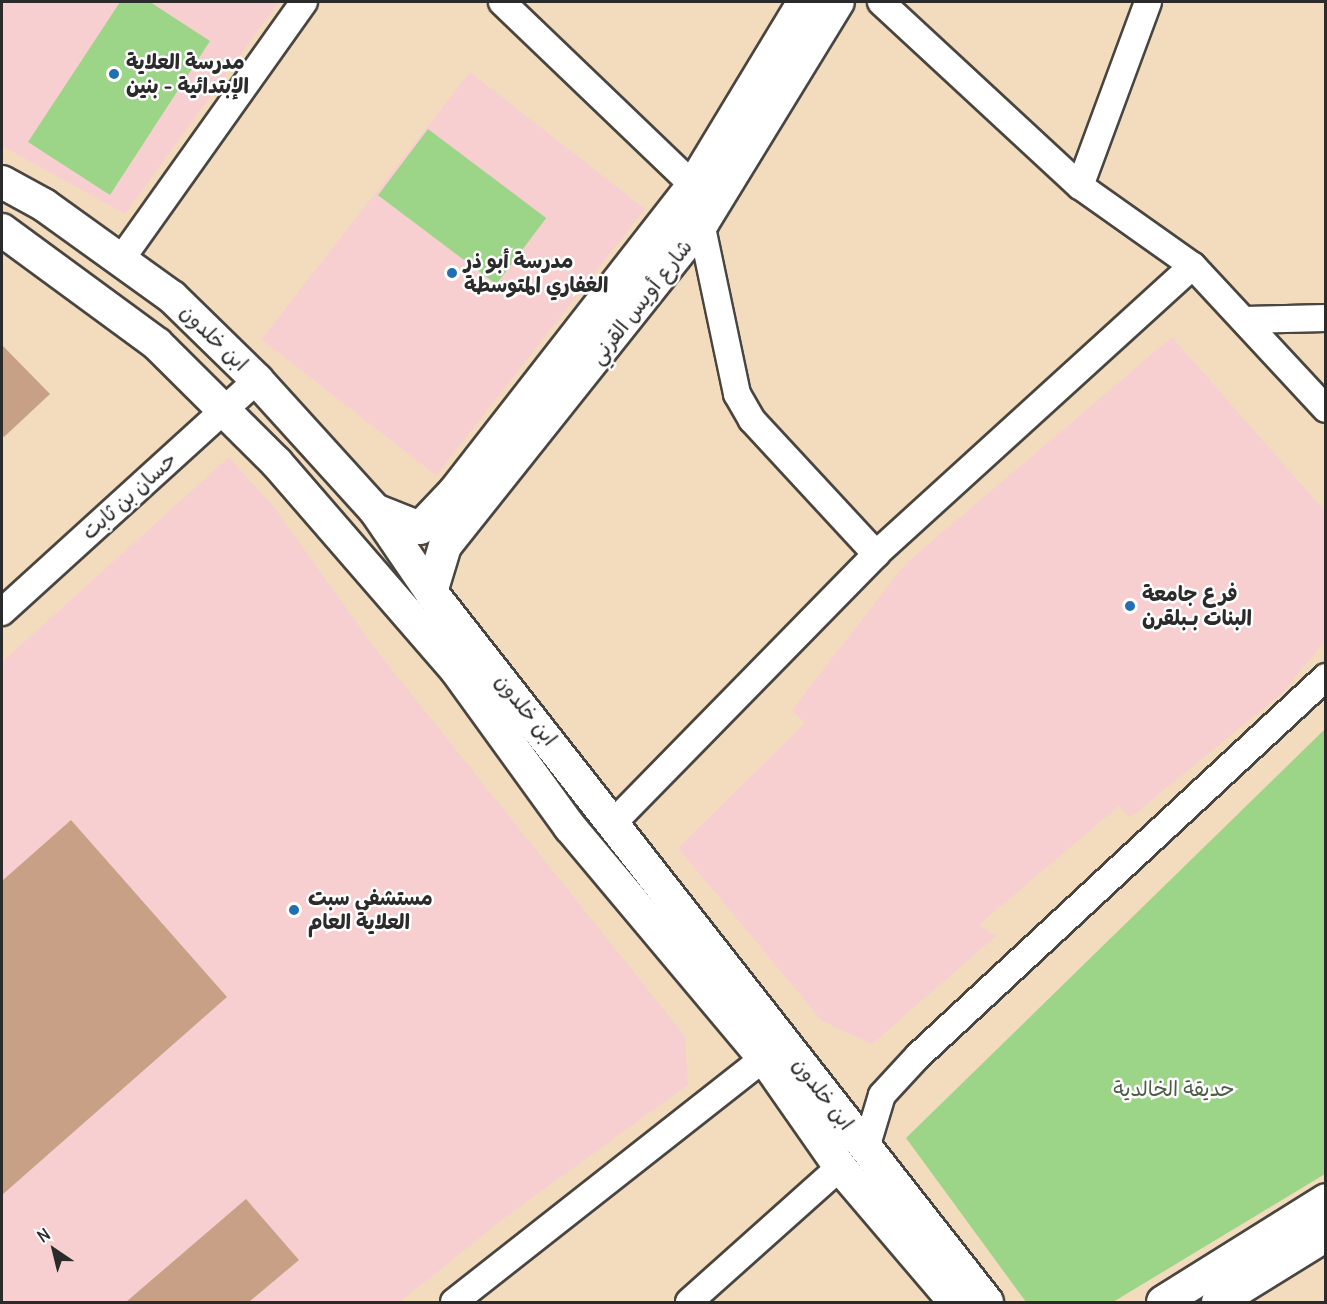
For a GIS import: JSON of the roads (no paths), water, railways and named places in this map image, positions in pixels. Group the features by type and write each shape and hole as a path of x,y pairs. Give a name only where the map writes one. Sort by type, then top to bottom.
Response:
{"street":[{"path":"122,258 304,2"},
{"path":"502,2 693,185 704,222 737,394 752,420 876,554"},
{"name":"شارع أويس القرني","path":"375,510 420,528 516,416 693,185 804,2"},
{"name":"شارع أويس القرني","path":"431,592 445,546 704,222 838,2"},
{"path":"881,2 1080,186 1193,266 1326,408"},
{"path":"1080,186 1148,2"},
{"name":"ابن خلدون","path":"2,182 122,258 172,297 257,380 375,510 431,592 987,1302"},
{"name":"ابن خلدون","path":"2,230 157,344 276,462 457,671 570,827 764,1058 840,1167 955,1302"},
{"path":"613,824 876,554 1193,266"},
{"path":"1245,320 1326,318"},
{"name":"حسان بن ثابت","path":"2,612 257,380"},
{"path":"866,1148 882,1095 918,1056 1326,677"},
{"path":"454,1302 764,1058"},
{"path":"705,1298 840,1167"},
{"path":"1163,1302 1326,1200"},
{"path":"1218,1302 1326,1234"}],"place":[{"name":"مدرسة العلاية الإبتدائية - بنين","path":"114,74"},
{"name":"مدرسة أبو ذر الغفاري المتوسطة","path":"452,273"},
{"name":"فرع جامعة البنات بـبلقرن","path":"1130,606"},
{"name":"مستشفى سبت العلاية العام","path":"294,910"}],"park label":[{"name":"حديقة الخالدية","path":"1174,1089"}]}
